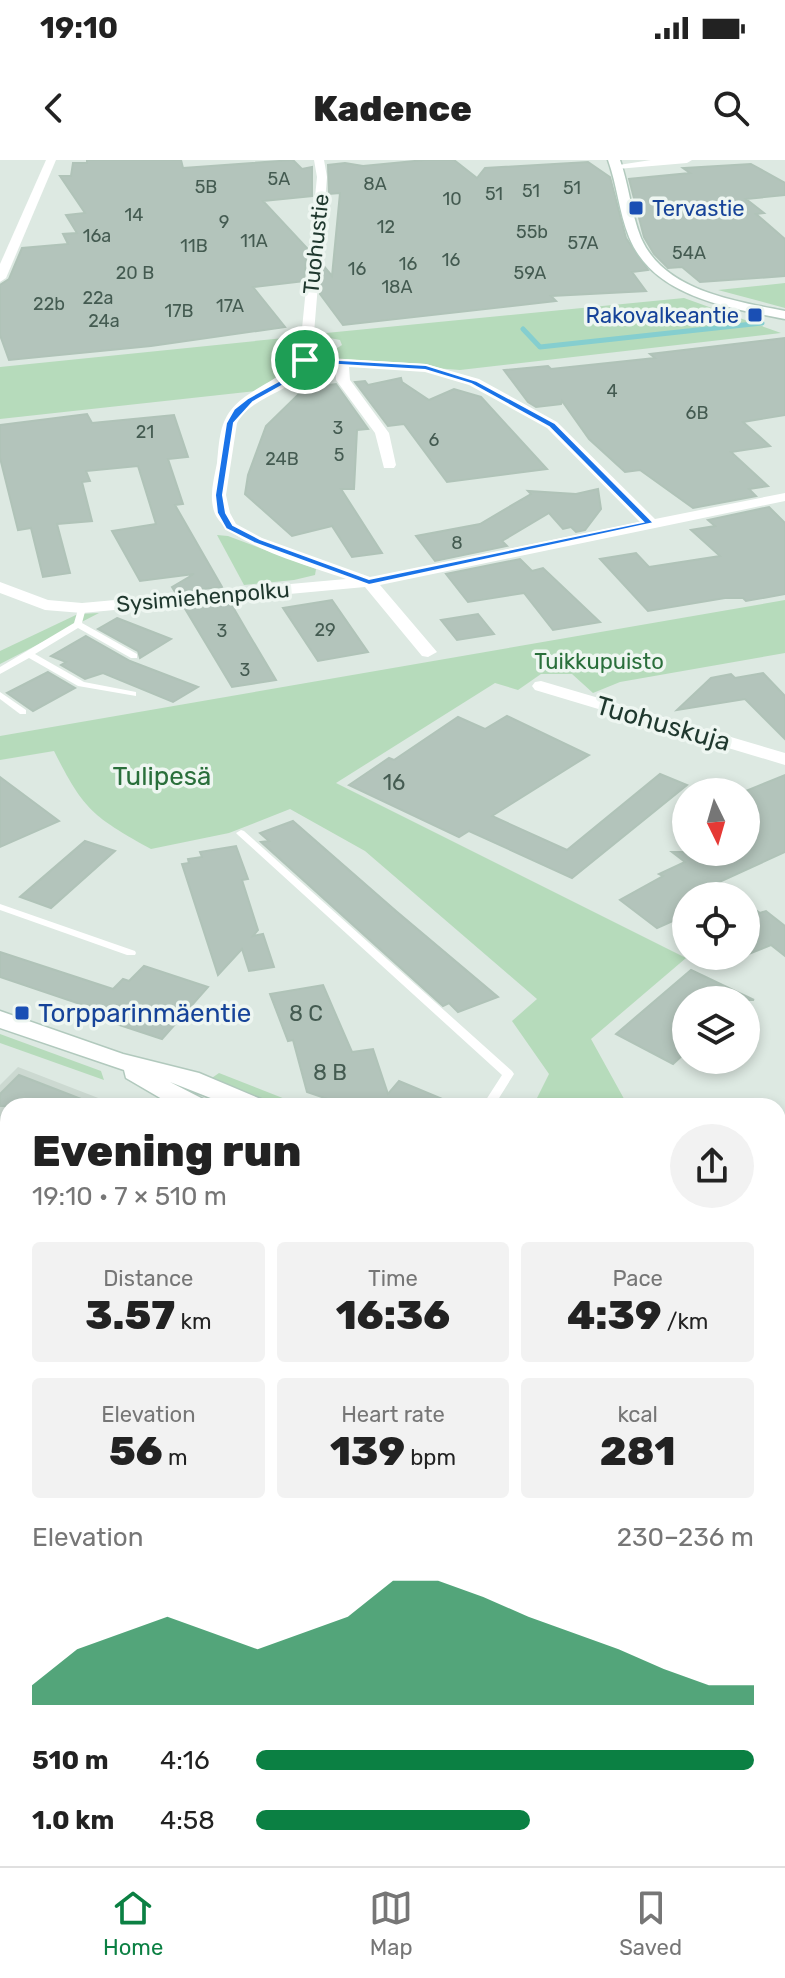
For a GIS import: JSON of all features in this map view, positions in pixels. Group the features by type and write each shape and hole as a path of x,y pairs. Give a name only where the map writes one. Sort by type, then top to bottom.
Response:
{"street":[{"path":"0,278 51,160"},
{"name":"Tuohustie","path":"305,360 322,177 319,160"},
{"path":"687,160 616,163 633,231 649,260 678,282 703,294 785,315"},
{"path":"428,652 369,582 257,541 230,527 222,513 219,495 230,423 237,411 291,377 305,360 342,365 426,368 474,382 552,425 650,523"},
{"path":"342,365 343,380 382,433 389,465"},
{"name":"Sysimiehenpolku","path":"1,589 80,616 369,582 785,497"},
{"name":"Tuohuskuja","path":"541,686 785,759"},
{"path":"0,1019 116,1060 190,1079 235,1098"},
{"path":"116,1060 178,1098"}],"lane":[{"path":"0,671 29,654 80,616 134,656"},
{"path":"29,654 81,684 133,694"},
{"path":"0,695 23,712"},
{"path":"241,833 508,1074 493,1098"},
{"path":"0,907 131,953"}],"shaded area":[{"path":"18,1067 98,1098 0,1098 0,1085"}],"green space":[{"path":"785,283 785,308 718,290"},
{"path":"684,298 781,333 460,370 334,360 326,355 342,345 340,340 330,338 326,333"},
{"path":"294,337 294,365 256,391 0,419 0,367"},
{"path":"217,535 228,536 316,569 315,575 244,585"},
{"name":"Tulipesä","path":"785,600 785,653 620,682 593,693 572,674 541,674 518,690 495,683 336,783 672,951 672,970 591,1039 624,1098 537,1098 549,1074 512,1021 537,999 365,851 290,809 229,833 151,849 116,829 92,810 74,787 54,751 0,760 0,736"},
{"path":"99,613 0,664 0,651 78,614"},
{"path":"0,1034 101,1071 104,1080 0,1043"},
{"path":"219,1073 283,1098 251,1098 209,1080"}],"building":[{"path":"87,160 181,160 183,168 293,160 302,169 312,167 312,196 263,201 307,248 304,281 253,287 285,327 151,346 9,360 0,335 0,285 9,279 22,248 68,244 63,234 77,233 66,215 85,213 60,176 71,176 73,163 87,163"},
{"path":"454,160 477,178 485,168 588,162 610,177 626,238 648,270 632,272 646,291 551,296 556,301 343,325 320,294 323,265 332,276 340,193 329,194 328,165 345,163 363,166"},
{"path":"751,164 785,183 785,195 746,199 764,213 756,214 785,239 785,276 700,282 682,267 668,268 654,254 644,237 629,179 690,173 683,168"},
{"path":"785,338 785,415 743,422 770,446 731,452 768,486 749,489 756,496 693,508 640,470 625,472 589,439 562,401 561,404 536,407 528,402 504,370 548,366 551,369 655,358 650,354"},
{"path":"401,378 402,382 429,400 454,389 481,397 547,469 447,482 404,424 388,426 355,382 365,381 368,385"},
{"path":"336,384 368,429 357,430 354,489 341,489 382,553 352,557 332,526 292,536 245,494 248,475 266,426 305,388"},
{"path":"87,414 92,423 174,415 188,457 168,459 183,504 175,505 222,587 175,592 172,587 194,574 140,581 112,531 156,524 138,466 86,471 90,481 82,482 92,521 57,524 70,573 43,577 31,528 18,530 0,458 0,425"},
{"path":"598,489 601,509 585,530 576,532 571,527 563,529 549,513 502,541 507,546 435,561 416,536 480,524 531,494 528,491 576,494"},
{"path":"769,507 785,523 785,594 746,601 743,598 725,598 648,611 600,559 636,553 649,567 720,556 691,530 715,526 708,520"},
{"path":"520,559 532,571 543,568 600,622 553,630 524,593 468,602 446,574"},
{"path":"332,600 368,652 318,661 283,608"},
{"path":"230,602 276,680 232,687 184,607"},
{"path":"478,614 494,634 457,640 441,620"},
{"path":"117,618 171,639 140,658 138,651 98,629"},
{"path":"86,636 130,661 198,687 173,702 103,673 85,679 61,665 66,662 51,656"},
{"path":"48,672 75,688 33,711 7,693"},
{"path":"763,673 785,696 785,739 745,699 677,710 711,678"},
{"path":"507,716 589,755 492,816 567,850 660,774 672,779 672,797 572,878 469,831 459,837 349,785 389,758 394,760 458,717 485,729"},
{"path":"785,775 785,852 760,863 760,785"},
{"path":"0,777 59,821 0,847"},
{"path":"293,821 498,997 458,1012 449,1003 443,1006 261,842 269,841 260,833"},
{"path":"85,841 115,851 51,908 20,897"},
{"path":"236,846 248,879 242,880 258,930 253,936 263,934 274,967 249,971 242,949 218,975 182,864 189,863 188,859 202,857 200,852"},
{"path":"676,866 754,866 719,882 672,882 672,921 657,928 620,900 663,876 659,874"},
{"path":"766,911 785,926 785,956 771,945 760,949 760,913"},
{"path":"0,952 113,989 123,979 129,981 144,966 208,987 162,1039 89,1015 95,1009 0,977"},
{"path":"691,970 725,986 672,986"},
{"path":"323,985 352,1052 373,1049 388,1094 399,1081 440,1098 325,1098 307,1092 293,1040 288,1041 270,994"},
{"path":"672,986 672,1063 616,1034"},
{"path":"19,1075 78,1098 0,1098 0,1094"}],"waterway":[{"path":"523,329 540,347 762,323"}],"place":[{"name":"Tervastie","path":"636,208"},
{"name":"Rakovalkeantie","path":"755,315"},
{"name":"Torpparinmäentie","path":"22,1013"}],"route":[{"path":"305,360 342,365 426,368 474,382 552,425 650,523 524,552 369,582 257,541 230,527 222,513 219,495 230,423 237,411 291,377 305,360"}],"park label":[{"name":"Tuikkupuisto","path":"599,661"}]}
